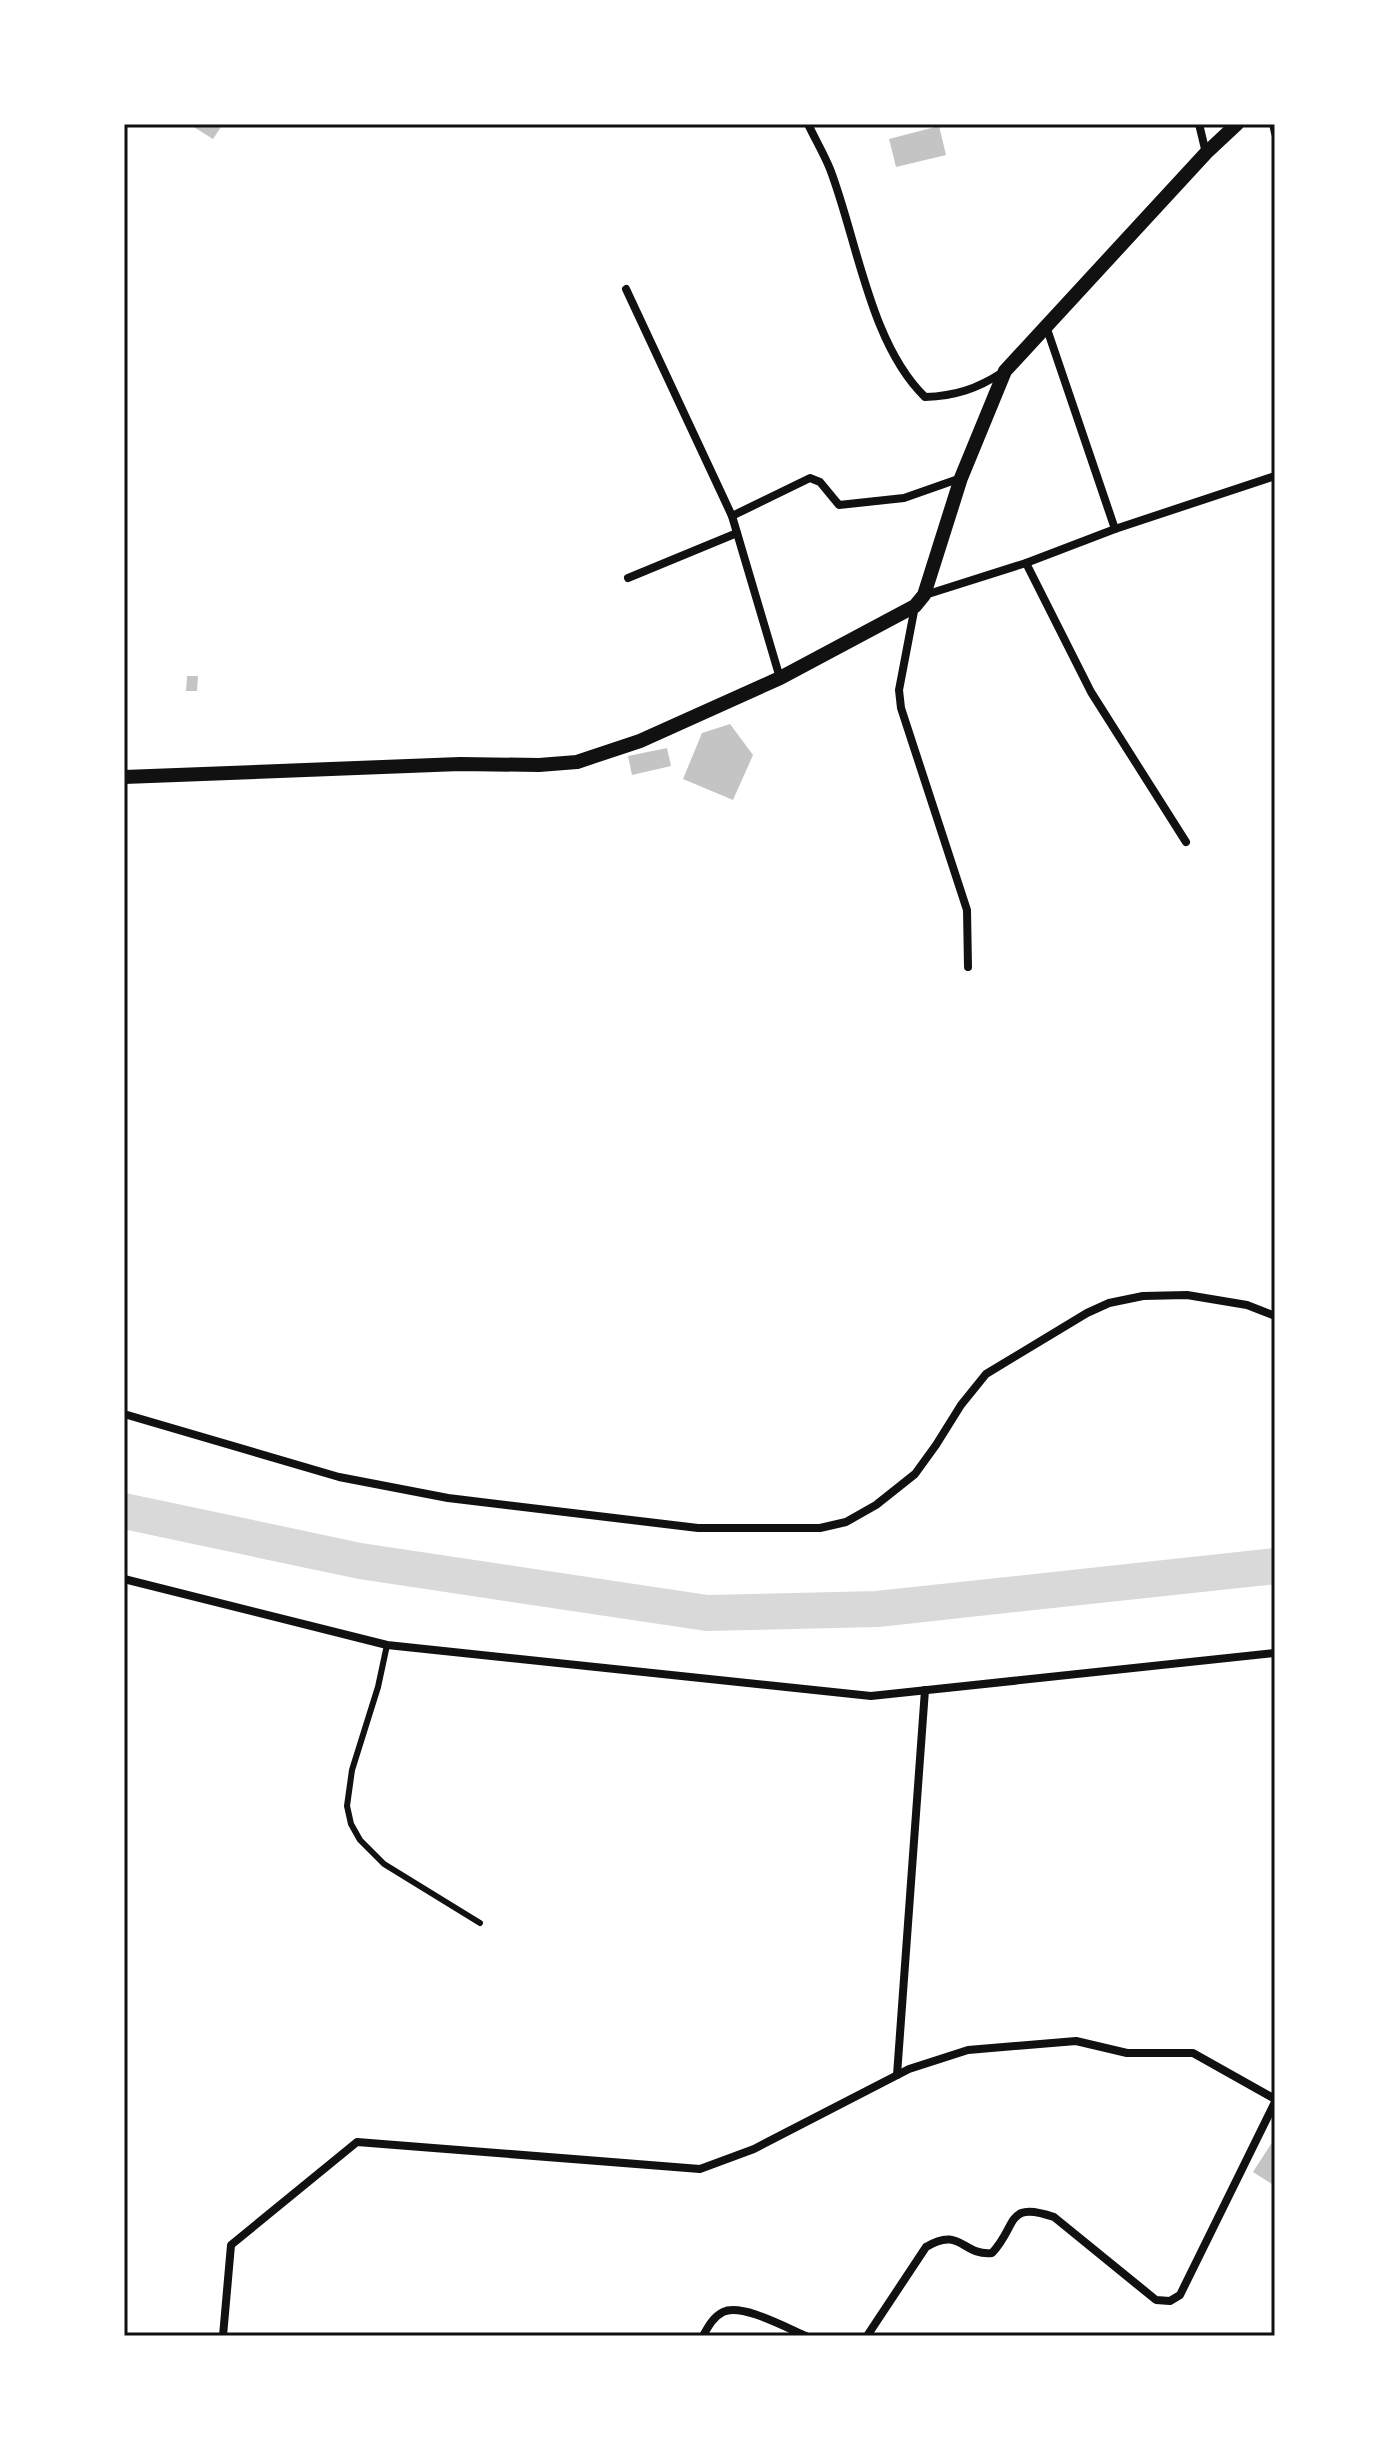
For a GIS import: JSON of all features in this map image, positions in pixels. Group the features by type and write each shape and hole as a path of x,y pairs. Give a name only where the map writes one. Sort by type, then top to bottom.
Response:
{"street":[{"path":"808,124 829,168 881,329 915,388 925,397 971,391 1005,371 1206,153 1237,124"},
{"path":"1199,124 1206,153"},
{"path":"1273,124 1275,133"},
{"path":"626,289 732,516 780,678"},
{"path":"1045,325 1115,529"},
{"path":"968,967 967,910 901,708 899,690 920,600 961,478 1005,371"},
{"path":"124,777 577,762 640,741 780,678 920,600 1115,529 1275,476"},
{"path":"732,516 810,478 820,482 839,505 904,498 961,478"},
{"path":"628,578 737,533"},
{"path":"1026,563 1091,692 1186,842"},
{"path":"124,1414 339,1477 448,1498 698,1528 820,1528 846,1522 866,1511 915,1474 961,1405 986,1374 1087,1313 1109,1303 1143,1296 1187,1295 1247,1305 1275,1316"},
{"path":"124,1579 387,1645 871,1696 1275,1653"},
{"path":"897,2075 925,1690"},
{"path":"223,2336 231,2245 357,2142 700,2169 754,2149 909,2069 968,2050 1076,2041 1127,2053 1193,2053 1275,2101 1180,2295 1170,2301 1156,2300 1054,2217 1036,2211 1025,2212 1014,2217 992,2253 983,2253 952,2238 939,2239 926,2247 867,2336"},
{"path":"703,2336 713,2320 724,2311 740,2309 806,2336"}],"lane":[{"path":"387,1645 378,1687 352,1770 347,1806 351,1824 360,1840 384,1864 480,1923"}],"building":[{"path":"189,124 223,124 213,139"},
{"path":"939,126 946,155 896,167 889,139"},
{"path":"187,676 198,676 197,691 186,691"},
{"path":"730,724 753,755 733,800 683,779 702,733"},
{"path":"667,748 671,766 632,775 628,756"},
{"path":"1275,2142 1275,2186 1253,2172"}],"waterway":[{"path":"124,1511 360,1561 707,1613 877,1609 1275,1566"}]}
